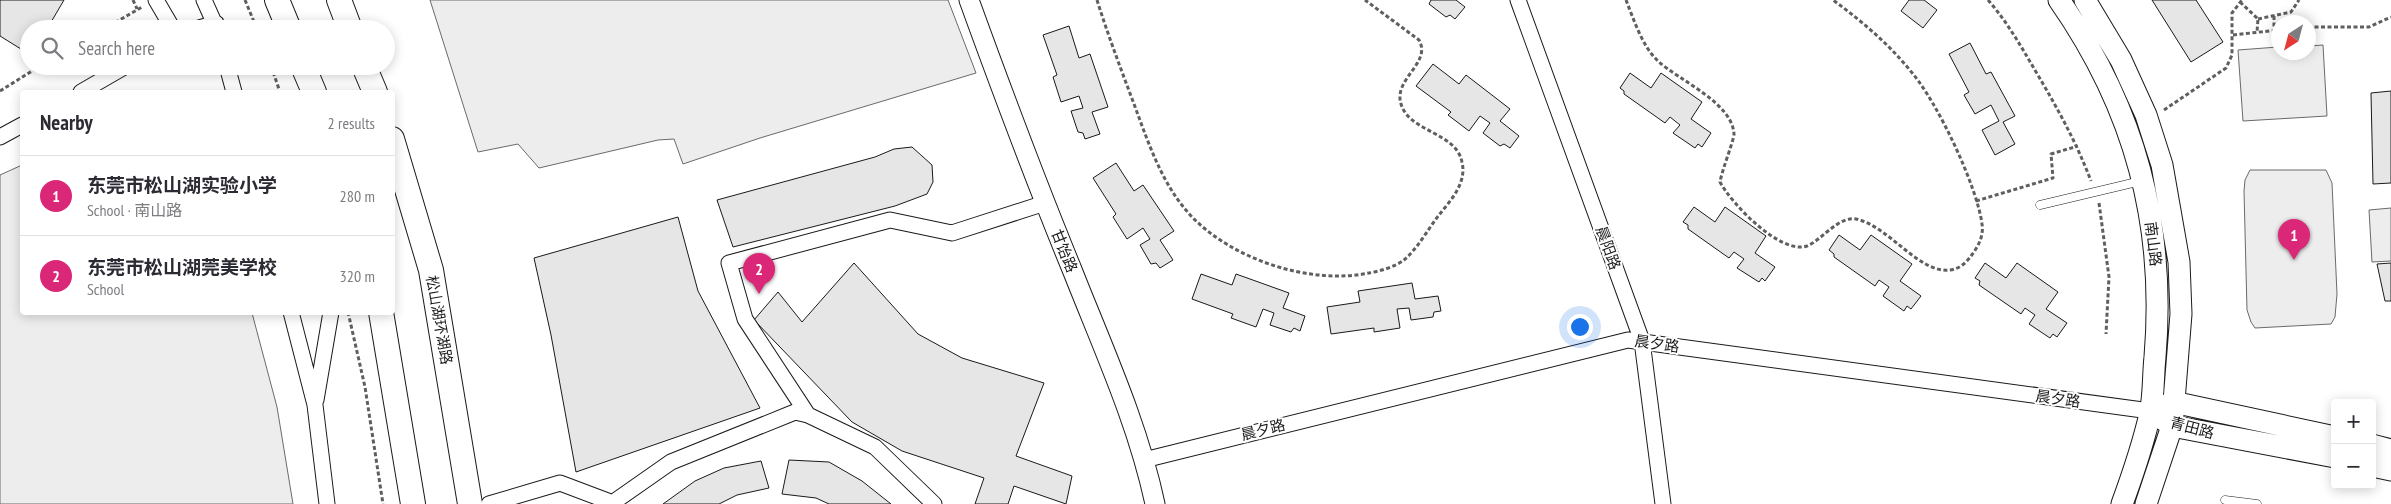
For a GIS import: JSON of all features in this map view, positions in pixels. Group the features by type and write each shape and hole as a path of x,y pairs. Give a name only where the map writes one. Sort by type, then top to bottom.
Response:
{"main road":[{"path":"277,0 285,20"},
{"path":"338,0 346,20"},
{"name":"南山路","path":"2059,0 2101,70 2126,123 2143,180 2150,216 2157,274 2158,314 2150,411 2136,466 2122,504"},
{"name":"南山路","path":"2086,0 2121,60 2149,123 2162,165 2179,262 2181,314 2172,426 2146,504"},
{"path":"307,75 313,90"},
{"path":"368,75 374,90"},
{"name":"松山湖环湖路","path":"395,149 431,270 470,504"},
{"path":"382,315 413,504"},
{"name":"青田路","path":"2150,411 2174,402 2331,436"},
{"name":"青田路","path":"2150,411 2172,426 2331,456"},
{"path":"2376,446 2391,450"},
{"path":"2376,467 2391,470"}],"street":[{"path":"204,0 213,20"},
{"name":"甘饴路","path":"969,0 1045,202 1121,394 1144,460 1155,504"},
{"name":"晨阳路","path":"1518,0 1642,341 1663,504"},
{"path":"151,2 166,20"},
{"path":"84,90 110,75"},
{"path":"229,75 233,90"},
{"path":"0,137 20,126"},
{"path":"808,415 744,319 729,263 890,220 952,233 1045,202"},
{"path":"292,315 315,405 327,504"},
{"path":"315,405 330,315"},
{"name":"晨夕路","path":"1144,460 1628,340 2150,411"},
{"path":"489,504 560,483 612,503 671,462 795,412 808,415 874,447 934,504"}],"lane":[{"path":"2040,205 2143,180"},
{"path":"2225,500 2257,504"}],"path":[{"path":"133,0 138,9"},
{"path":"245,0 254,20"},
{"path":"1097,0 1158,166 1193,217 1234,249 1300,274 1333,277 1382,270 1404,260 1453,197 1463,177 1462,160 1450,144 1407,117 1400,103 1401,88 1422,54 1423,48 1419,40 1366,0"},
{"path":"1626,0 1637,27 1655,58 1711,100 1731,121 1734,135 1723,166 1720,182 1735,204 1775,238 1789,246 1806,246 1853,218 1871,224 1935,269 1952,270 1960,267 1979,245 1982,226 1976,200 1962,164 1932,101 1914,74 1880,36 1833,0"},
{"path":"1988,0 2006,21 2078,146 2100,208 2109,277 2106,334"},
{"path":"2278,15 2291,12 2299,0"},
{"path":"2149,123 2166,108 2226,68 2232,55 2232,13 2241,1 2258,19 2257,32"},
{"path":"119,20 151,2"},
{"path":"2258,19 2271,17"},
{"path":"2316,28 2369,27 2391,17"},
{"path":"2233,35 2271,31"},
{"path":"0,91 26,75"},
{"path":"274,75 279,90"},
{"path":"1976,200 2054,178 2051,154 2078,146"},
{"path":"349,315 365,387 383,504"}],"shaded area":[{"path":"430,0 948,0 976,73 760,138 683,164 674,139 658,140 539,168 518,144 478,152"},
{"path":"2323,45 2327,116 2243,121 2238,50 2271,48 2271,60 2316,60 2316,46"},
{"path":"20,166 20,315 253,315 277,407 293,504 0,504 0,175"},
{"path":"2250,170 2326,170 2332,183 2337,294 2335,317 2331,324 2255,328 2251,322 2247,310 2244,191 2245,180"},
{"path":"2391,208 2391,261 2372,262 2369,210"}],"building":[{"path":"0,0 64,0 52,20 20,20 20,48 0,36"},
{"path":"1431,0 1456,0 1465,7 1455,19 1450,15 1446,17 1429,4"},
{"path":"1909,0 1924,0 1937,10 1923,28 1901,11"},
{"path":"2152,0 2196,0 2223,42 2191,62"},
{"path":"1069,26 1079,58 1090,54 1108,107 1092,112 1100,134 1085,139 1083,133 1078,132 1071,111 1083,108 1079,96 1061,102 1053,77 1057,75 1043,35"},
{"path":"1970,43 1986,74 1991,72 2015,116 2003,122 2015,144 1995,155 1982,130 1999,121 1991,105 1975,114 1964,95 1969,92 1949,54"},
{"path":"1433,64 1459,84 1466,75 1510,109 1500,121 1519,136 1510,148 1504,144 1500,146 1483,133 1490,123 1480,116 1469,131 1448,115 1451,112 1416,86"},
{"path":"1630,73 1651,88 1661,73 1702,102 1691,119 1711,133 1702,147 1698,144 1695,148 1673,133 1680,125 1670,117 1665,123 1624,94 1624,91 1620,88"},
{"path":"2391,91 2391,183 2373,184 2371,93"},
{"path":"912,147 932,165 933,182 927,194 895,206 733,247 717,200 875,157 894,149"},
{"path":"1116,163 1134,191 1143,185 1174,231 1160,240 1173,260 1160,268 1156,263 1151,264 1140,245 1150,239 1143,228 1127,239 1113,217 1116,214 1093,178"},
{"path":"1694,207 1715,222 1725,207 1766,236 1755,253 1775,267 1765,281 1762,278 1759,282 1737,268 1744,259 1734,252 1729,258 1688,229 1688,225 1683,222"},
{"path":"678,217 698,291 760,408 576,472 551,335 534,258"},
{"path":"1839,235 1860,250 1871,235 1912,264 1900,281 1921,296 1911,309 1907,306 1904,311 1883,296 1889,287 1879,280 1875,286 1834,257 1834,254 1829,250"},
{"path":"854,263 918,334 962,358 1044,383 1016,456 1072,476 1066,504 1014,486 1008,504 975,504 984,478 902,451 852,422 754,320 778,292 802,322"},
{"path":"1985,263 2006,278 2017,263 2058,292 2046,309 2067,323 2057,337 2053,334 2050,338 2029,324 2035,315 2025,308 2021,314 1979,285 1980,281 1975,278"},
{"path":"2391,263 2391,301 2385,301 2377,264"},
{"path":"1201,274 1232,285 1236,274 1289,293 1283,308 1305,316 1300,331 1294,328 1291,332 1270,325 1274,313 1263,309 1256,327 1231,318 1233,314 1192,299"},
{"path":"1412,283 1415,299 1438,296 1441,311 1434,312 1433,317 1411,320 1409,308 1397,309 1400,328 1374,332 1374,328 1331,334 1327,307 1360,302 1358,291"},
{"path":"789,460 829,462 862,481 891,504 829,504 816,498 782,494"},
{"path":"761,461 769,488 737,495 719,504 663,504 695,481 724,468"}],"place":[{"name":"东莞市松山湖实验小学","path":"2294,260"},
{"name":"东莞市松山湖莞美学校","path":"759,294"}]}
